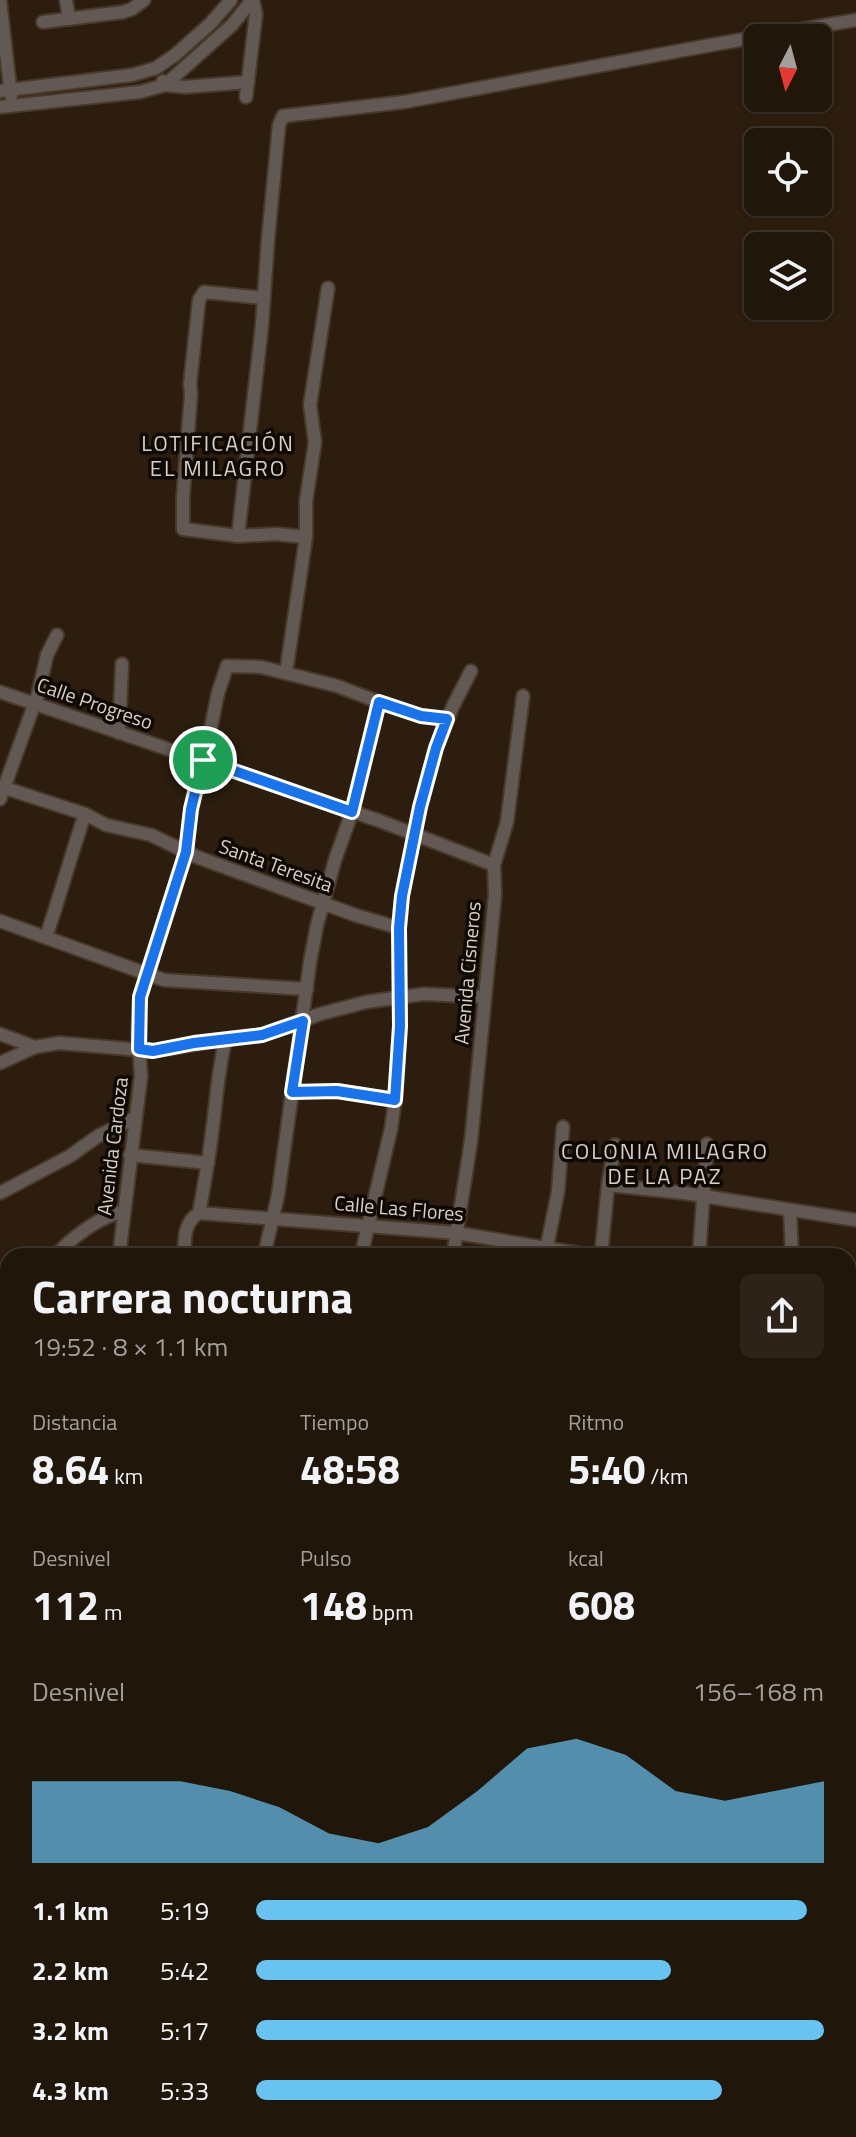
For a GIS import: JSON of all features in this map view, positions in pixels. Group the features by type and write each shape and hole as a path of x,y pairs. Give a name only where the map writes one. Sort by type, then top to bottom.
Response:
{"street":[{"path":"0,0 6,106 140,92 165,85 185,87 248,82"},
{"path":"66,0 69,19"},
{"path":"43,22 110,15 144,0"},
{"path":"5,90 132,75 156,68 210,24 231,0"},
{"path":"165,85 232,25 252,0"},
{"path":"246,97 256,14 252,0"},
{"path":"238,536 254,403 279,125 283,116 404,102 856,20"},
{"path":"156,68 165,85"},
{"path":"328,288 310,405 315,442 306,501 306,537 286,673 337,686 421,716 447,719"},
{"path":"264,298 204,292 199,300 190,384 183,529 238,536 276,534 306,537"},
{"path":"2,794 34,704 47,655 57,635"},
{"path":"119,733 122,664"},
{"name":"Avenida Cardoza","path":"120,1248 141,1076 140,997 186,852 191,809 218,693 227,666 261,667 286,673"},
{"path":"363,1248 395,1100 402,896 436,748 471,671"},
{"name":"Calle Progreso","path":"0,692 415,834 494,865"},
{"name":"Avenida Cisneros","path":"454,1248 471,1141 495,895 494,865 507,822 523,696"},
{"path":"266,1248 278,1195 317,925 352,812 379,702"},
{"name":"Santa Teresita","path":"2,794 85,814 106,825 151,835 186,852 355,915 399,928"},
{"path":"46,937 85,814"},
{"path":"0,921 164,980 307,989"},
{"path":"0,1063 35,1047 59,1043 153,1051 262,1035 320,1014 366,1002 424,994 485,997"},
{"path":"0,1034 35,1047"},
{"path":"185,1248 186,1228 191,1218 199,1213 219,1064 226,1039"},
{"path":"292,1092 337,1091 395,1100"},
{"path":"0,1193 135,1118"},
{"path":"547,1248 558,1192 563,1127"},
{"path":"700,1248 707,1144"},
{"path":"602,1248 615,1145"},
{"path":"130,1155 208,1163"},
{"path":"608,1185 856,1220"},
{"path":"790,1210 792,1248"},
{"path":"63,1248 112,1213 124,1212"},
{"name":"Calle Las Flores","path":"199,1213 457,1233 527,1248"}],"district":[{"name":"LOTIFICACIÓN EL MILAGRO","path":"218,456"},
{"name":"COLONIA MILAGRO DE LA PAZ","path":"665,1164"}],"route":[{"path":"379,702 421,716 447,719 420,807 402,896 399,928 400,1026 395,1100 337,1091 292,1092 303,1021 262,1035 153,1051 139,1049 140,997 186,852 191,809 203,760 352,812 379,702"}]}
